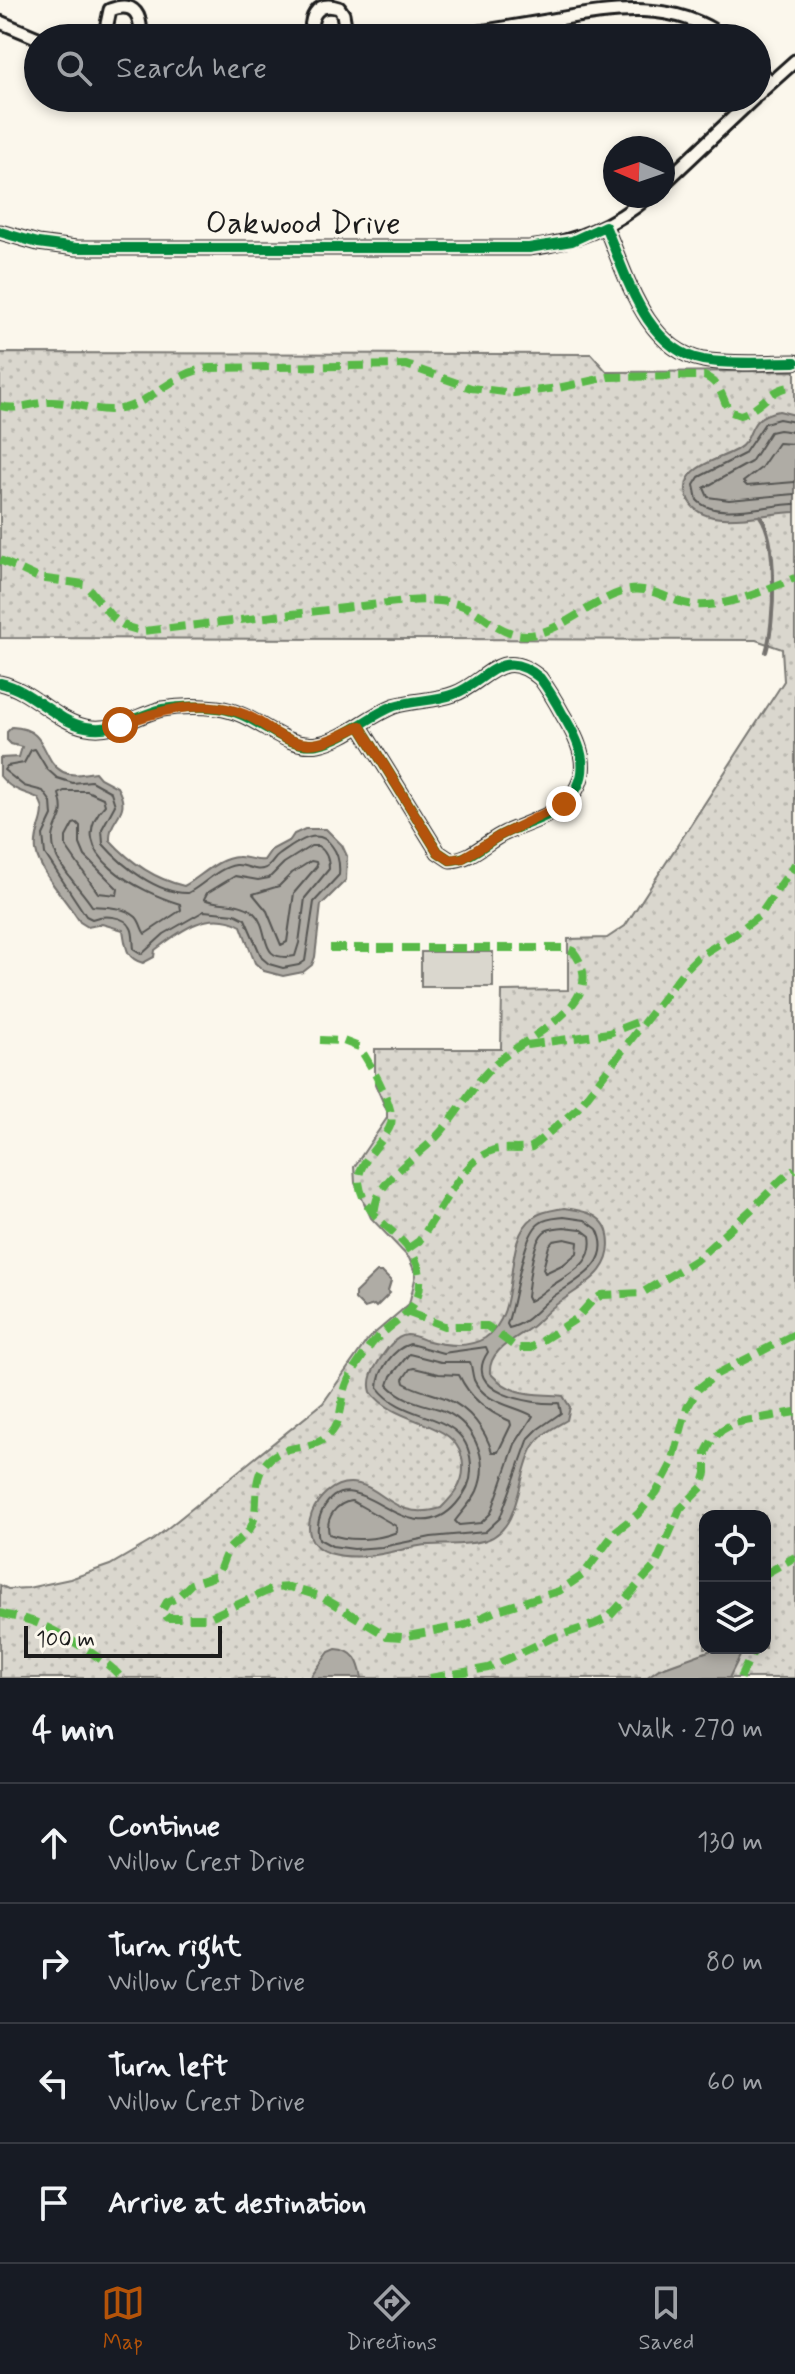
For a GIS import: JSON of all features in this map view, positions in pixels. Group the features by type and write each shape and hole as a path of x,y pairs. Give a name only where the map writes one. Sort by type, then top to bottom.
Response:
{"street":[{"path":"106,24 110,10 124,3 138,9 142,24"},
{"path":"311,24 315,10 332,5 343,14 345,24"},
{"path":"537,24 642,6 682,13 704,24"},
{"path":"0,22 24,32"},
{"path":"771,82 795,61"},
{"path":"675,173 740,112"},
{"name":"Oakwood Drive","path":"0,232 38,243 76,248 529,248 572,241 605,226 631,208"},
{"path":"605,226 643,311 652,327 667,342 684,353 708,360 795,362"},
{"path":"0,683 19,690 72,722 91,728 120,725 162,710 205,707 247,715 299,744 320,744 396,706 454,694 490,669 517,666 533,672 546,686 577,737 583,767 576,789 555,810 499,836 463,858 450,860 438,852 360,726"}],"shaded area":[{"path":"0,353 591,354 607,372 795,371 795,1678 0,1678 0,1585 8,1589 28,1588 70,1579 110,1565 153,1540 323,1403 368,1339 409,1304 416,1275 409,1258 371,1218 355,1183 354,1167 387,1118 375,1084 375,1049 501,1049 502,991 568,990 568,939 607,938 625,926 784,681 782,649 756,640 0,638"},
{"path":"421,952 493,952 493,987 421,987"}],"water":[{"path":"779,411 795,415 795,512 718,518 704,515 694,508 687,496 688,478 701,466 743,445 760,418"},
{"path":"12,727 24,729 39,739 56,767 63,772 95,772 117,787 123,804 110,840 144,869 173,883 184,886 230,858 264,860 271,850 290,840 294,834 305,829 326,829 342,845 347,856 346,880 321,905 312,965 303,972 283,976 264,971 255,963 241,926 218,919 185,929 155,950 154,957 143,963 130,955 123,930 102,924 88,927 80,922 49,878 36,851 42,804 38,798 13,788 0,776 0,758 19,757 22,747 7,740 7,732"},
{"path":"564,1208 585,1212 602,1222 608,1235 609,1248 602,1269 594,1277 506,1344 491,1364 490,1373 507,1387 524,1393 563,1396 570,1407 567,1420 545,1434 534,1446 513,1512 506,1524 498,1534 478,1542 419,1546 374,1555 341,1556 317,1547 309,1526 312,1514 327,1492 338,1486 350,1483 361,1485 400,1507 425,1511 441,1508 453,1494 460,1484 463,1466 460,1451 452,1439 383,1404 371,1392 372,1374 390,1346 402,1336 455,1345 471,1344 485,1338 497,1326 504,1312 513,1259 523,1228 537,1215"},
{"path":"377,1272 382,1272 391,1281 390,1293 376,1307 364,1308 355,1299 355,1293"},
{"path":"336,1649 348,1652 355,1658 362,1678 310,1678 329,1652"},
{"path":"700,1654 741,1654 729,1678 646,1678 659,1669"}],"waterway":[{"path":"760,516 770,543 773,582 766,652"}],"marked path":[{"path":"0,406 18,407 49,402 118,409 139,402 188,373 211,368 406,365 471,388 514,393 558,388 608,377 704,376 717,386 729,411 740,415 755,408 773,393 795,387"},
{"path":"0,560 39,578 84,584 116,620 144,631 429,600 459,604 501,629 526,635 550,629 625,591 644,590 686,604 708,605 746,597 795,578"},
{"path":"409,1248 419,1241 472,1164 494,1150 532,1147 578,1108 683,972 698,957 760,915 795,864"},
{"path":"330,948 564,948 573,951 583,970 582,987 574,1002 560,1017 488,1071 438,1135 386,1183 378,1197 374,1215"},
{"path":"527,1045 609,1033 640,1021"},
{"path":"320,1040 343,1041 359,1047 390,1107 391,1124 364,1164 359,1182 370,1209 410,1250 417,1263 419,1290 410,1309 377,1338 354,1369 334,1429 323,1440 280,1452 265,1464 258,1477 255,1515 249,1530 229,1549 216,1576 191,1584 177,1598 167,1602 162,1611 168,1618 208,1618 274,1588 289,1587 322,1597 387,1636 402,1637 465,1625 498,1610 559,1591 583,1575 616,1531 638,1514 656,1493 672,1463 687,1408 698,1389 717,1374 795,1334"},
{"path":"409,1313 444,1326 487,1326 517,1348 530,1348 576,1319 602,1295 642,1293 696,1260 795,1169"},
{"path":"430,1678 488,1668 552,1638 609,1617 655,1566 680,1509 702,1487 706,1452 713,1439 734,1423 795,1412"},
{"path":"771,1571 795,1557"},
{"path":"0,1613 32,1621 57,1633 95,1655 121,1678"},
{"path":"740,1678 752,1654"}],"cycle path":[{"path":"0,232 38,243 76,248 529,248 572,241 605,226 640,306 666,341 683,353 703,360 795,362"},
{"path":"0,683 23,692 64,719 86,727 116,726 162,709 210,707 245,716 293,741 318,744 338,737 394,706 454,694 494,669 515,665 526,668 540,678 569,726 582,759 580,782 565,803 552,813 505,833 472,854 450,860 438,852 360,726"}],"route":[{"path":"120,725 162,710 221,708 247,715 288,740 309,745 329,741 360,726 438,852 450,860 463,858 499,836 564,804"}]}
